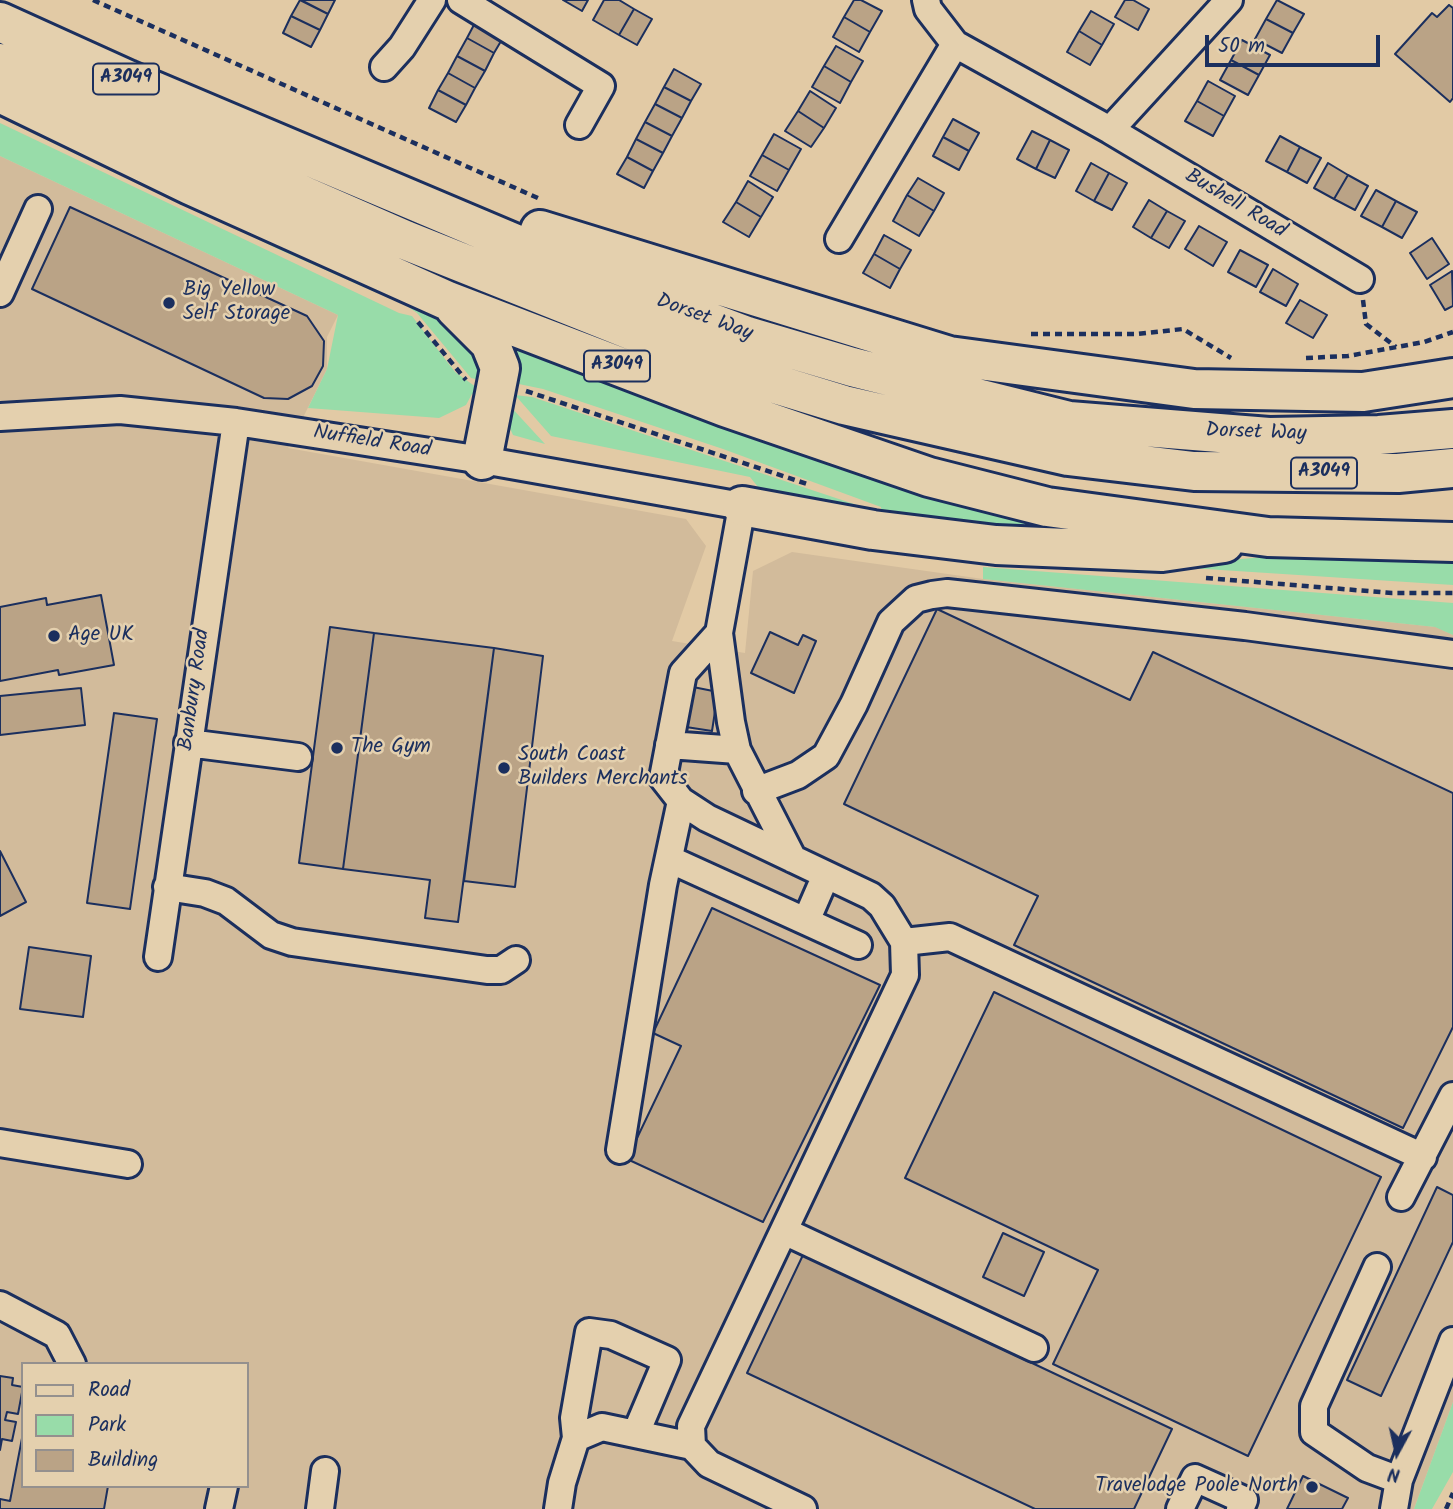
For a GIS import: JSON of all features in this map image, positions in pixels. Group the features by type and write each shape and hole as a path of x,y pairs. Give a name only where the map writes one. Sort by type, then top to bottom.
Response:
{"highway":[{"name":"Dorset Way","path":"0,22 128,80 639,296 747,336 970,398 1069,421 1269,437 1379,435 1453,429"},
{"name":"Dorset Way","path":"0,63 405,240 736,372 844,405 1068,456 1194,471 1384,473 1453,468"},
{"name":"A3049","path":"0,93 190,185 448,301 725,407 929,477 1047,507 1268,537 1453,542"},
{"name":"A3049","path":"253,132 573,241 949,356 1194,389 1363,392 1453,377"},
{"path":"448,301 490,343 500,368 482,460"},
{"path":"742,506 873,530 996,545 1162,552 1268,537"}],"street":[{"path":"384,66 402,47 432,0"},
{"path":"461,0 601,86 579,125"},
{"name":"Bushell Road","path":"926,0 928,9 955,44 1110,130 1360,279"},
{"path":"1110,130 1229,0"},
{"path":"838,239 955,44"},
{"path":"0,293 38,209"},
{"name":"Nuffield Road","path":"0,417 120,410 236,422 482,460 742,506"},
{"name":"Banbury Road","path":"158,957 236,422"},
{"path":"742,506 719,633 737,750 793,859"},
{"path":"756,791 798,775 826,756 854,704 891,622 916,599 932,595 947,593 1245,626 1453,654"},
{"path":"692,1446 691,1426 905,975 904,942 882,906 870,897 708,818 681,801 663,778 683,673 719,633"},
{"path":"188,743 298,757"},
{"path":"669,745 737,750"},
{"path":"620,1150 681,801"},
{"path":"669,859 858,945"},
{"path":"806,921 826,875"},
{"path":"167,887 226,901 271,935 292,942 487,970 501,970 516,960"},
{"path":"904,942 950,937 1423,1157"},
{"path":"1401,1197 1423,1157 1444,1136 1453,1096"},
{"path":"0,1143 128,1164"},
{"path":"784,1231 1034,1348"},
{"path":"1377,1267 1314,1406 1314,1432 1367,1468 1399,1480"},
{"path":"0,1305 57,1335 71,1362"},
{"path":"558,1509 562,1483 576,1438 574,1418 589,1332 611,1335 667,1360 636,1433"},
{"path":"1394,1509 1399,1480 1453,1341"},
{"path":"576,1438 602,1427 692,1446 709,1464 803,1509"},
{"path":"320,1509 325,1471"},
{"path":"1180,1509 1195,1478 1244,1500 1240,1509"},
{"path":"219,1509 224,1488"}],"path":[{"path":"93,0 542,200"},
{"path":"1360,279 1366,324 1396,347"},
{"path":"1027,335 1136,334 1183,329 1235,360"},
{"path":"1298,359 1348,356 1453,332"},
{"path":"1446,1509 1453,1493"}],"shaded area":[{"path":"0,156 338,315 327,337 327,369 288,448 686,519 706,546 672,641 745,653 753,571 792,552 983,579 1436,627 1453,635 1453,1402 1414,1509 0,1509"}],"green space":[{"path":"0,123 399,313 412,316 455,372 483,392 472,394 466,405 439,418 308,408 327,369 338,315 0,156"},
{"path":"49,135 465,329 485,381 471,378 417,313 407,306 278,249"},
{"path":"505,335 1147,539 881,517 881,507 723,449 543,389 514,383"},
{"path":"515,395 532,397 872,510 870,514 796,501 793,494 758,487 750,477 551,436"},
{"path":"510,406 545,444 513,435 507,422"},
{"path":"1311,553 1453,554 1453,585 1159,566"},
{"path":"983,567 1453,603 1453,635 1435,627 983,579"},
{"path":"1453,1402 1453,1472 1432,1509 1414,1509"}],"building":[{"path":"300,0 328,14 320,30 291,16"},
{"path":"301,0 335,0 328,14"},
{"path":"563,0 588,0 582,11"},
{"path":"604,0 619,0 634,9 619,35 593,20"},
{"path":"854,0 861,0 882,11 870,32 844,17"},
{"path":"1125,0 1133,0 1149,9 1138,30 1115,17"},
{"path":"1277,0 1304,14 1293,33 1266,19"},
{"path":"1449,5 1453,8 1453,98 1450,102 1395,54 1432,13 1437,17"},
{"path":"634,9 652,19 637,45 619,35"},
{"path":"1091,11 1114,24 1102,45 1079,31"},
{"path":"291,16 320,30 311,47 283,33"},
{"path":"844,17 870,32 859,52 833,37"},
{"path":"1266,19 1293,33 1282,53 1255,39"},
{"path":"476,21 504,36 494,53 467,38"},
{"path":"1079,31 1102,45 1090,65 1067,52"},
{"path":"467,38 494,53 485,71 457,56"},
{"path":"1242,40 1270,55 1259,75 1231,60"},
{"path":"836,46 863,61 851,82 824,66"},
{"path":"457,56 485,71 475,88 448,73"},
{"path":"1231,60 1259,75 1248,95 1220,80"},
{"path":"824,66 851,82 840,103 812,87"},
{"path":"674,69 701,84 691,101 664,87"},
{"path":"448,73 475,88 466,105 438,90"},
{"path":"1208,81 1235,96 1224,116 1197,101"},
{"path":"664,87 691,101 682,118 655,104"},
{"path":"438,90 466,105 456,122 429,108"},
{"path":"810,91 836,108 824,128 798,111"},
{"path":"1197,101 1224,116 1213,136 1185,121"},
{"path":"655,104 682,118 672,136 645,122"},
{"path":"798,111 824,128 811,147 785,131"},
{"path":"953,119 979,133 969,151 943,137"},
{"path":"645,122 672,136 663,153 636,139"},
{"path":"1032,131 1050,140 1036,169 1017,159"},
{"path":"774,134 801,149 789,170 762,155"},
{"path":"1280,136 1300,147 1287,172 1266,161"},
{"path":"943,137 969,151 959,170 933,156"},
{"path":"636,139 663,153 653,171 627,157"},
{"path":"1050,140 1069,150 1055,178 1036,169"},
{"path":"1300,147 1321,158 1307,183 1287,172"},
{"path":"762,155 789,170 777,191 750,176"},
{"path":"627,157 653,171 644,188 617,174"},
{"path":"1091,163 1109,173 1094,201 1076,191"},
{"path":"1328,163 1348,175 1334,199 1314,188"},
{"path":"1109,173 1127,183 1112,210 1094,201"},
{"path":"1348,175 1368,186 1355,210 1334,199"},
{"path":"918,178 944,193 934,211 907,195"},
{"path":"748,181 773,197 761,217 736,202"},
{"path":"1376,190 1396,201 1382,227 1361,216"},
{"path":"907,195 934,211 919,236 893,221"},
{"path":"1149,200 1167,211 1151,238 1133,227"},
{"path":"1396,201 1417,212 1402,238 1382,227"},
{"path":"736,202 761,217 749,237 723,222"},
{"name":"Big Yellow Self Storage","path":"70,207 307,316 324,341 323,366 312,386 288,399 264,398 32,289"},
{"path":"1167,211 1185,221 1169,248 1151,238"},
{"path":"1199,226 1227,242 1213,266 1185,249"},
{"path":"884,235 911,250 900,269 874,254"},
{"path":"1432,238 1449,264 1427,279 1410,253"},
{"path":"1240,250 1268,265 1256,287 1228,272"},
{"path":"874,254 900,269 890,288 863,273"},
{"path":"1273,269 1298,284 1286,306 1260,292"},
{"path":"1452,271 1453,306 1445,310 1430,285"},
{"path":"1300,300 1327,315 1313,338 1286,323"},
{"name":"Age UK","path":"101,595 114,665 59,675 58,670 0,681 0,607 46,598 47,605"},
{"path":"937,609 1130,700 1153,652 1453,793 1453,1027 1403,1128 1014,945 1038,896 844,804"},
{"name":"The Gym","path":"330,627 374,633 343,869 299,863"},
{"path":"770,632 798,645 803,635 816,641 794,693 751,673"},
{"path":"374,633 494,648 458,922 425,918 430,880 343,869"},
{"name":"South Coast Builders Merchants","path":"494,648 543,656 515,887 464,881"},
{"path":"693,687 718,692 712,731 686,727"},
{"path":"81,688 85,725 0,735 0,696"},
{"path":"114,713 157,719 130,909 87,903"},
{"path":"0,851 26,902 0,916"},
{"path":"712,908 880,985 763,1222 627,1159 681,1046 653,1033"},
{"path":"29,947 91,956 83,1017 20,1009"},
{"path":"994,992 1381,1177 1248,1456 1053,1364 1098,1270 905,1178"},
{"path":"1437,1187 1453,1195 1453,1242 1381,1396 1347,1380"},
{"path":"1003,1233 1044,1252 1024,1296 983,1277"},
{"path":"803,1255 1172,1429 1134,1509 1035,1509 747,1373"},
{"path":"0,1376 13,1378 12,1385 21,1387 21,1398 18,1414 7,1412 5,1420 16,1422 12,1441 2,1439 0,1450"},
{"path":"21,1443 21,1488 108,1488 104,1509 0,1509 0,1499 10,1501"},
{"name":"Travelodge Poole North","path":"1303,1476 1348,1498 1342,1509 1287,1509"}],"place":[{"name":"Big Yellow Self Storage","path":"169,303"},
{"name":"Age UK","path":"54,636"},
{"name":"The Gym","path":"337,748"},
{"name":"South Coast Builders Merchants","path":"504,768"},
{"name":"Travelodge Poole North","path":"1312,1487"}]}
